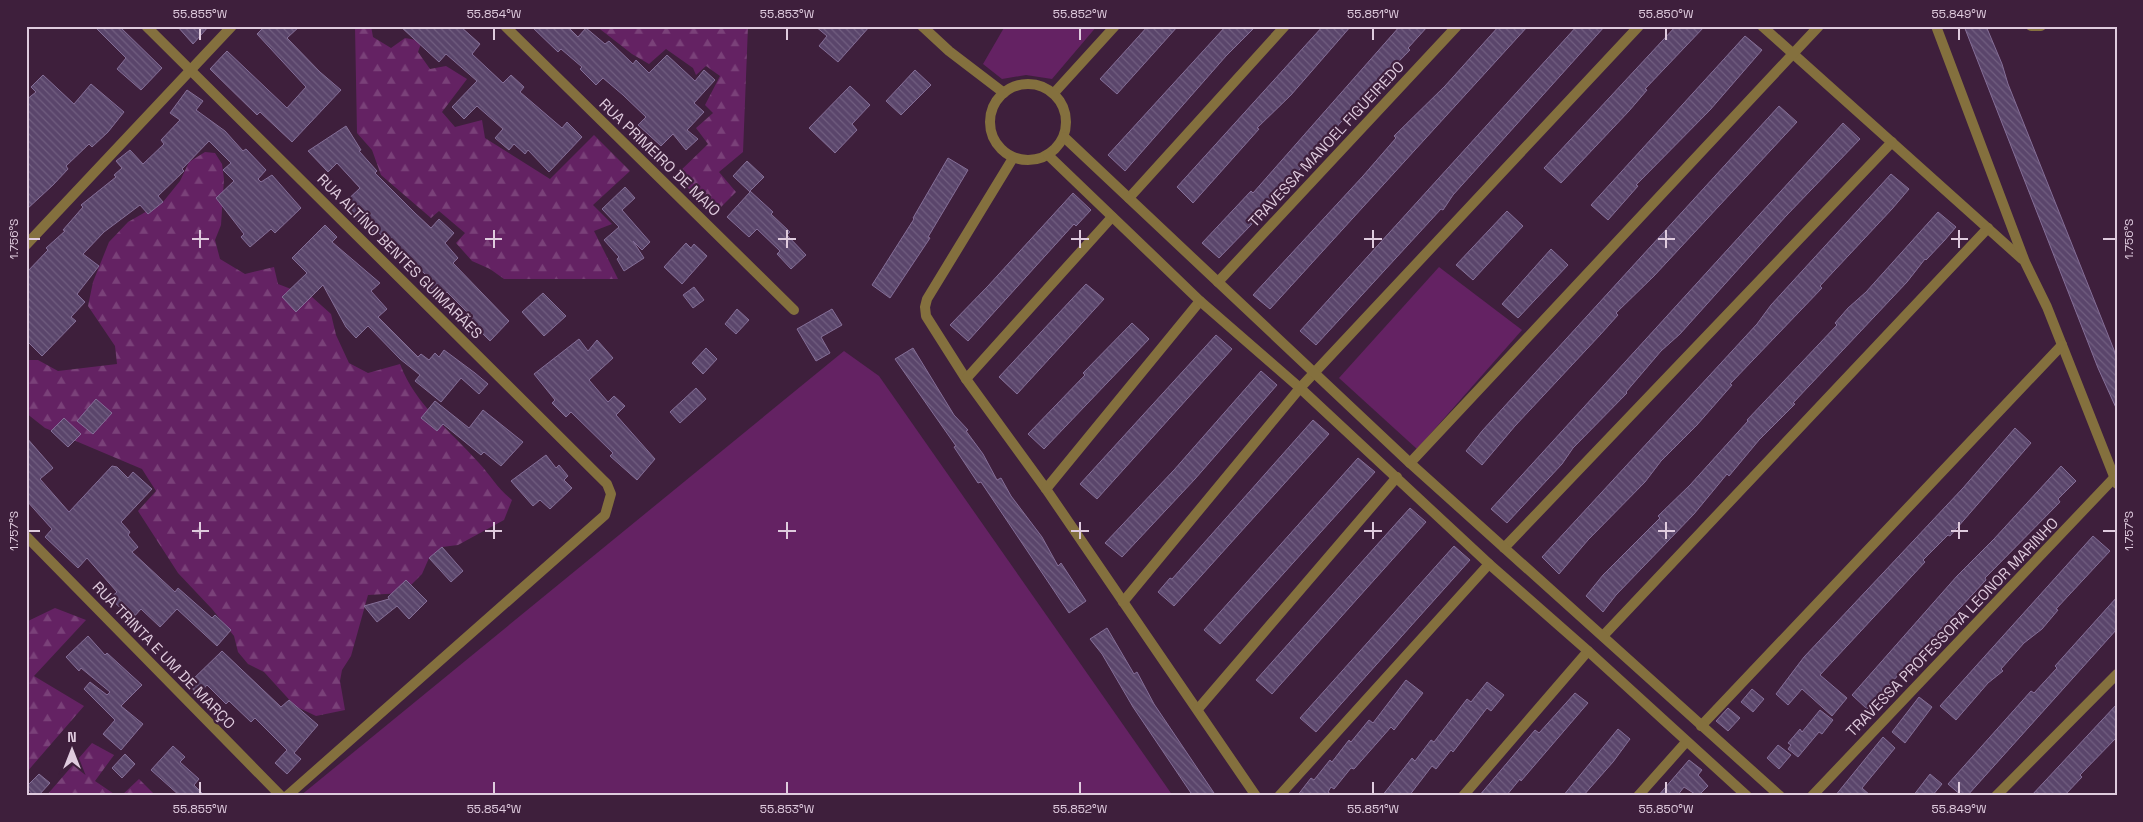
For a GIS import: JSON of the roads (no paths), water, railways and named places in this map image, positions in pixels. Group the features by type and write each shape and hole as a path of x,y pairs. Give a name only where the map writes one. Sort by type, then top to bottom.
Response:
{"street":[{"name":"RUA ALTÍNO BENTES GUIMARÃES","path":"146,26 607,484 611,494 605,515 287,796"},
{"path":"26,245 232,26"},
{"name":"RUA PRIMEIRO DE MAIO","path":"505,26 794,310"},
{"path":"922,26 949,51 1004,93"},
{"path":"1054,93 1115,26"},
{"path":"1129,198 1285,26"},
{"name":"TRAVESSA MANOEL FIGUEIREDO","path":"1218,282 1457,26"},
{"path":"1123,602 1300,388 1639,26"},
{"path":"1762,26 2025,262"},
{"path":"1410,463 1794,55 1819,26"},
{"path":"1936,26 2025,262 2062,345 2116,481"},
{"path":"2031,26 2041,26"},
{"path":"1029,84 1042,87 1054,93 1062,102 1066,113 1067,126 1058,148 1037,160 1025,161 1013,158 1003,151 994,141 990,128 990,115 995,103 1004,93 1016,86 1029,84"},
{"path":"1064,137 1410,463 1780,796"},
{"path":"1504,548 1892,142"},
{"path":"1048,155 1200,301 1300,388 1489,564 1588,651 1747,796"},
{"path":"1013,158 927,299 925,307 926,316 966,379 1046,490 1256,796"},
{"path":"966,379 1112,216"},
{"path":"1603,636 1988,228"},
{"path":"1046,490 1200,301"},
{"path":"1701,726 2062,345"},
{"path":"1198,709 1396,477"},
{"name":"TRAVESSA PROFESSORA LEONOR MARINHO","path":"1812,796 2116,481"},
{"name":"RUA TRINTA E UM DE MARÇO","path":"26,536 281,796"},
{"path":"1279,796 1489,564"},
{"path":"1463,796 1588,651"},
{"path":"1996,796 2117,674"},
{"path":"1638,796 1686,742"}]}
